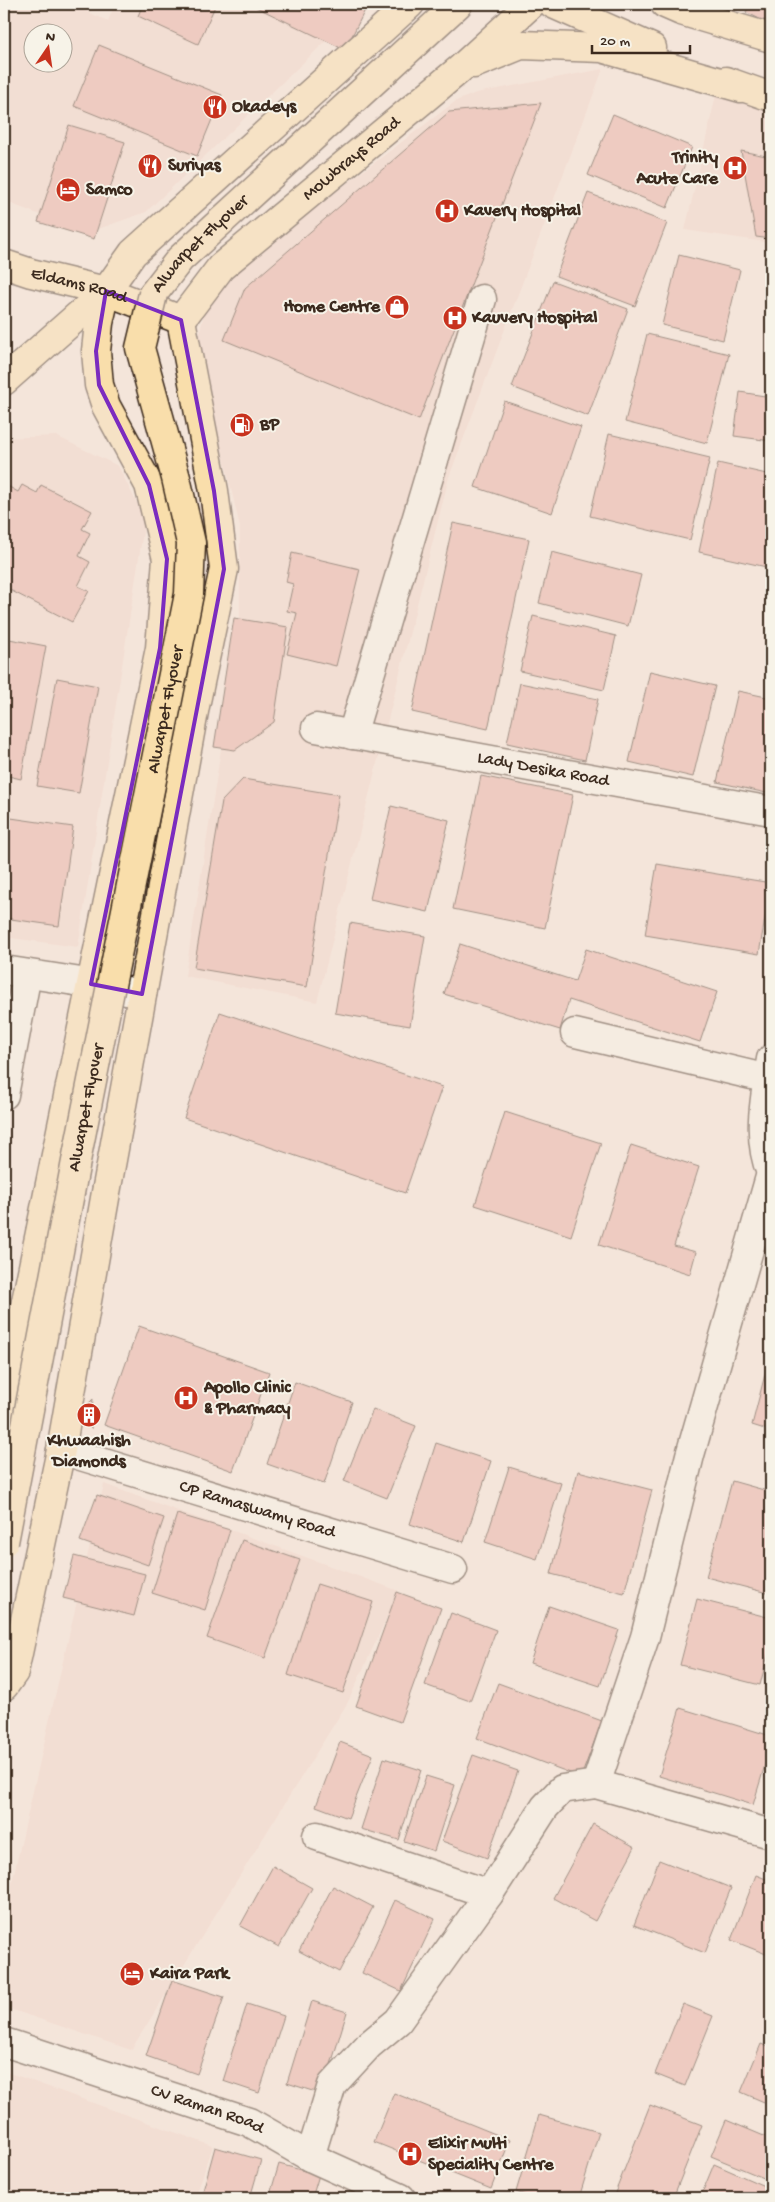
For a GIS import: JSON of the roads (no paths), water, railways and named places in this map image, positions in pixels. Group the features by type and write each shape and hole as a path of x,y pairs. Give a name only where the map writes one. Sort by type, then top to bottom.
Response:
{"main road":[{"path":"4,381 106,291 133,254 410,4"},
{"name":"Alwarpet Flyover","path":"4,1542 77,1156 189,594 191,543 176,478 140,348 153,294 180,259 458,4"},
{"name":"Mowbrays Road","path":"181,320 221,266 460,70 531,4"},
{"path":"553,4 741,88"},
{"path":"674,6 771,38"},
{"path":"460,70 521,45 602,48 771,97"},
{"name":"Eldams Road","path":"4,264 31,273 106,291 181,320"},
{"path":"4,1408 8,1371 91,984 160,648 167,559 149,485 106,406 99,385 96,351 99,323 106,291"},
{"path":"4,1686 14,1672 62,1450 142,994 196,706 224,569 214,491 181,320"}],"street":[{"path":"352,735 482,299"},
{"name":"Lady Desika Road","path":"316,728 771,811"},
{"path":"4,1095 15,972 142,994"},
{"path":"575,1033 770,1069 764,1104 762,1144 771,1173 690,1455 645,1637 596,1784"},
{"name":"CP Ramaswamy Road","path":"62,1450 453,1569"},
{"path":"310,2157 332,2085 369,2045 398,2021 489,1894 545,1807 562,1789 596,1784 771,1834"},
{"path":"317,1836 489,1894"},
{"name":"CV Raman Road","path":"4,2042 249,2122 310,2157 402,2198"}],"place":[{"name":"Okadeys","path":"215,107"},
{"name":"Suriyas","path":"150,166"},
{"name":"Trinity Acute Care","path":"735,168"},
{"name":"Samco","path":"68,190"},
{"name":"Kavery Hospital","path":"447,211"},
{"name":"Home Centre","path":"397,307"},
{"name":"Kauvery Hospital","path":"455,318"},
{"name":"BP","path":"242,425"},
{"name":"Apollo Clinic & Pharmacy","path":"186,1398"},
{"name":"Khwaahish Diamonds","path":"89,1415"},
{"name":"Kaira Park","path":"132,1974"},
{"name":"Elixir Multi Speciality Centre","path":"410,2154"}]}
